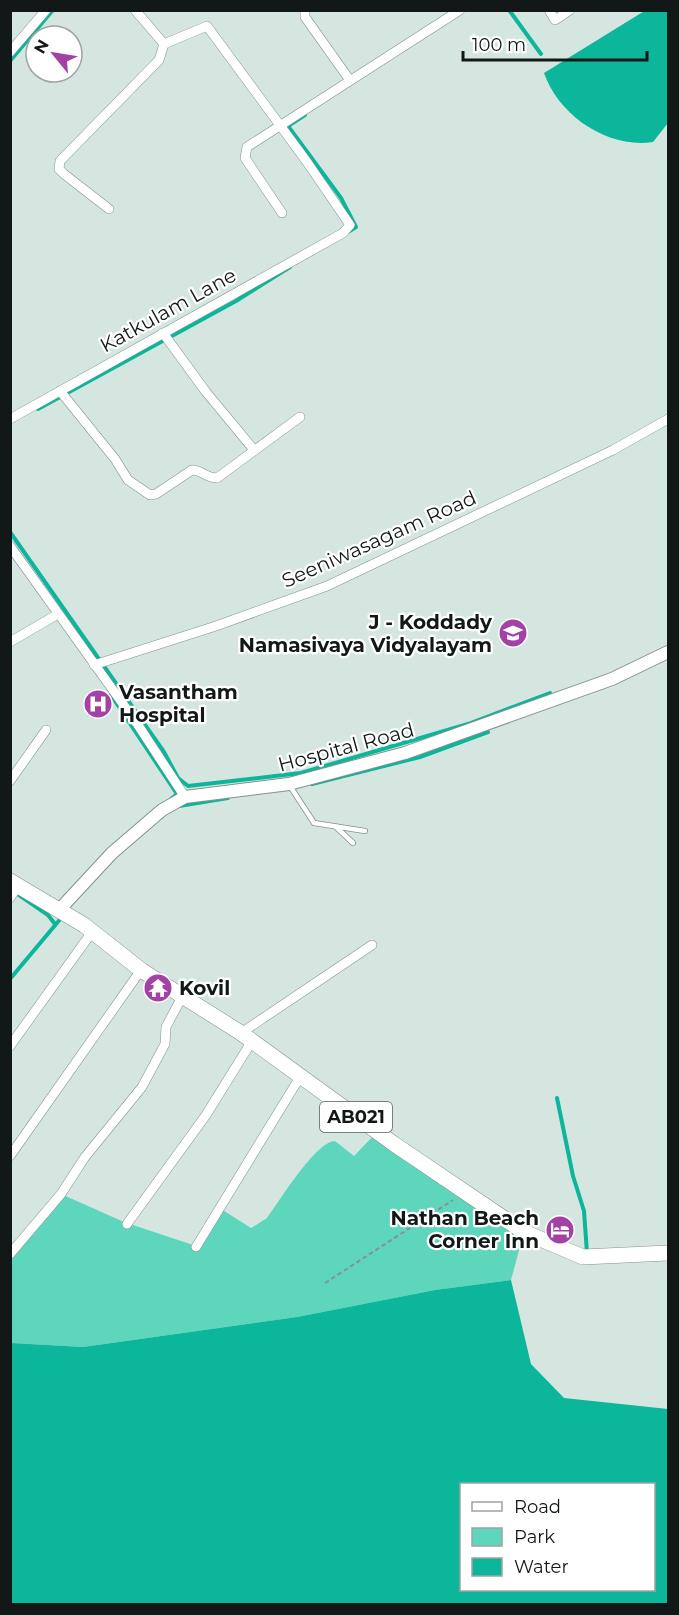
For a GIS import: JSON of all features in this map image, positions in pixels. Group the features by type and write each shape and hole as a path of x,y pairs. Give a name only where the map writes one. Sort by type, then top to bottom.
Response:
{"main road":[{"name":"AB021","path":"13,889 60,909 141,970 246,1037 524,1232 571,1254 583,1257 669,1253"}],"street":[{"path":"10,52 46,10"},
{"path":"135,10 164,44"},
{"path":"305,10 305,17 350,79"},
{"path":"282,213 244,153 247,147 460,10"},
{"path":"549,10 555,20 570,10"},
{"path":"110,209 64,174 59,169 60,161 159,60 164,44 207,26 279,125"},
{"name":"Katkulam Lane","path":"10,419 343,233 350,223 279,125"},
{"path":"163,333 206,392 254,450"},
{"path":"60,391 115,459 128,480 150,495 156,494 192,470 198,470 210,478 217,478 300,417"},
{"name":"Seeniwasagam Road","path":"94,665 216,627 327,586 613,450 669,419"},
{"path":"10,546 138,725 185,796"},
{"path":"10,642 58,614"},
{"name":"Hospital Road","path":"60,909 112,853 162,810 185,796 289,784 405,753 612,679 669,652"},
{"path":"10,781 46,730"},
{"path":"10,1046 92,932"},
{"path":"126,1224 206,1115 246,1037 372,945"},
{"path":"10,1156 141,970"},
{"path":"10,1254 61,1194 85,1157 142,1087 165,1044 166,1027 183,995"},
{"path":"196,1246 300,1077"}],"lane":[{"path":"289,784 314,823 364,831"},
{"path":"336,827 352,843"}],"path":[{"path":"325,1283 465,1192"}],"green space":[{"path":"377,1132 524,1232 511,1280 435,1290 297,1317 83,1347 11,1343 11,1254 61,1194 124,1222 196,1246 221,1209 251,1228 267,1218 308,1161 327,1144 335,1141 354,1156"}],"water":[{"path":"646,10 668,11 668,123 653,142 636,143 603,135 573,116 551,89 544,73"},
{"path":"511,1280 531,1364 564,1398 668,1409 668,1604 11,1604 11,1343 83,1347 297,1317 435,1290"}],"waterway":[{"path":"10,61 53,10"},
{"path":"509,10 541,54"},
{"path":"305,115 288,126 341,198 356,227 348,232"},
{"path":"38,409 236,301 290,267"},
{"path":"10,532 164,752 178,778 188,786 301,773 468,724 550,693"},
{"path":"111,695 177,794 171,799"},
{"path":"312,784 420,757 488,732"},
{"path":"179,806 228,798"},
{"path":"19,895 48,915 55,924"},
{"path":"10,979 62,917"},
{"path":"557,1098 573,1176 584,1211 587,1253"}],"place":[{"name":"J - Koddady Namasivaya Vidyalayam","path":"513,633"},
{"name":"Vasantham Hospital","path":"98,704"},
{"name":"Kovil","path":"158,988"},
{"name":"Nathan Beach Corner Inn","path":"560,1230"}]}
